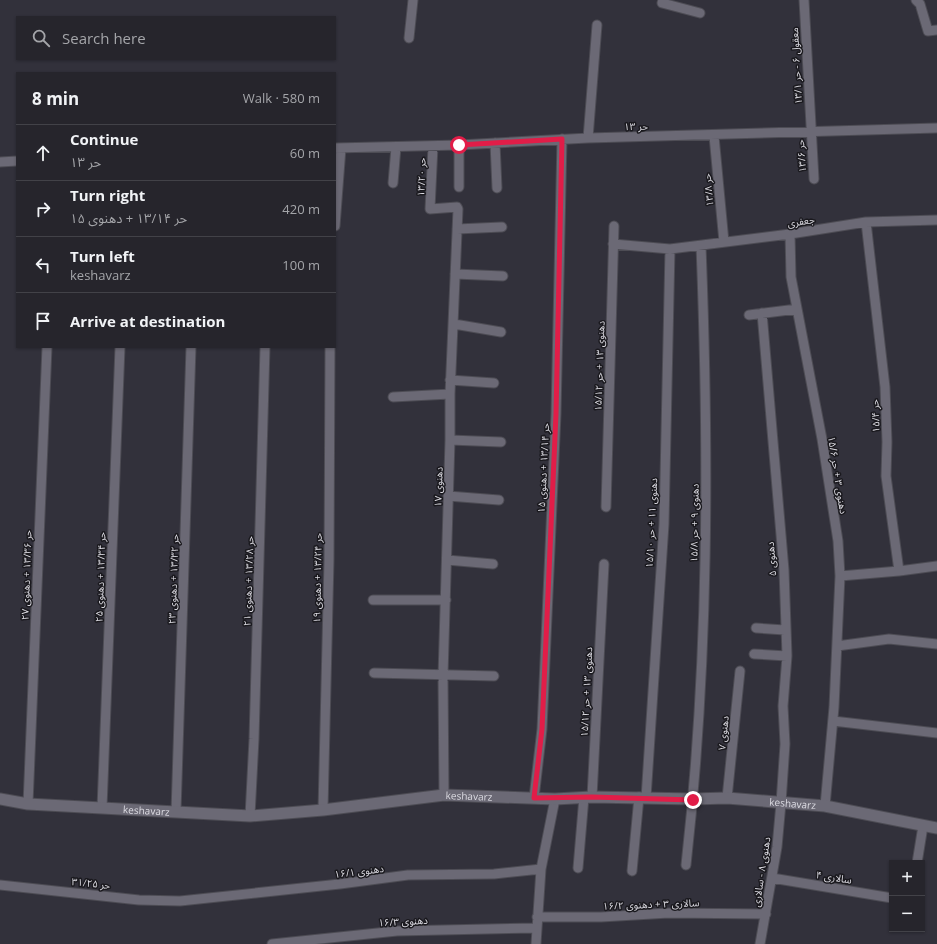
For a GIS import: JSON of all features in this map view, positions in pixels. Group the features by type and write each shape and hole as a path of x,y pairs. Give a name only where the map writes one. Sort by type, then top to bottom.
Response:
{"street":[{"path":"409,38 413,0"},
{"path":"663,0 662,3 700,13"},
{"name":"معقول ۶ - حر ۱۳/۱","path":"804,0 810,132"},
{"path":"916,0 920,4 933,31"},
{"path":"588,138 597,25"},
{"name":"حر ۱۳","path":"338,148 459,145 588,138 714,136 937,128"},
{"name":"حر ۱۳/۶","path":"810,132 814,179"},
{"name":"حر ۱۳/۸","path":"714,136 724,242"},
{"name":"حر ۱۳/۱۴ + دهنوی ۱۵","path":"534,798 542,729 556,414 562,139"},
{"path":"496,143 497,188"},
{"path":"459,145 459,187"},
{"name":"حر ۱۳/۲۰","path":"430,209 433,146"},
{"path":"393,183 396,147"},
{"path":"336,200 338,148"},
{"path":"0,162 16,161"},
{"name":"دهنوی ۱۷","path":"430,209 457,207 454,324 450,380 450,440 443,676 444,795"},
{"name":"جعفری","path":"613,244 670,249 790,234 866,222 937,220"},
{"name":"حر ۱۵/۴","path":"866,222 885,387 887,442 886,476 899,571"},
{"name":"دهنوی ۱۳ + حر ۱۵/۱۲","path":"606,507 614,226"},
{"path":"457,229 502,227"},
{"name":"دهنوی ۳ + حر ۱۵/۶","path":"790,234 791,277 822,439 838,541 840,576 837,646 833,721 825,806"},
{"name":"دهنوی ۹ + حر ۱۵/۸","path":"686,865 693,800 702,651 706,528 705,346 701,246"},
{"name":"دهنوی ۱۱ + حر ۱۵/۱۰","path":"632,871 642,798 664,524 670,249"},
{"path":"455,274 503,276"},
{"path":"749,315 797,309"},
{"name":"دهنوی ۵","path":"762,313 784,570 787,656 783,706 785,744 781,803"},
{"path":"454,324 501,332"},
{"name":"حر ۱۳/۳۶ + دهنوی ۲۷","path":"28,804 47,348"},
{"name":"حر ۱۳/۳۴ + دهنوی ۲۵","path":"102,808 120,348"},
{"name":"حر ۱۳/۳۲ + دهنوی ۲۳","path":"176,812 191,348"},
{"name":"حر ۱۳/۲۸ + دهنوی ۲۱","path":"250,816 254,732 265,348"},
{"name":"حر ۱۳/۲۴ + دهنوی ۱۹","path":"323,810 329,560 330,348"},
{"path":"450,380 494,382"},
{"path":"393,396 450,394"},
{"path":"450,440 501,442"},
{"path":"448,496 499,500"},
{"path":"447,560 493,564"},
{"name":"دهنوی ۱۳ + حر ۱۵/۱۲","path":"578,868 588,797 604,564"},
{"path":"840,576 937,566"},
{"path":"373,600 446,600"},
{"path":"756,628 785,630"},
{"path":"837,646 889,639 937,644"},
{"path":"754,654 787,656"},
{"name":"دهنوی ۷","path":"726,798 740,671"},
{"path":"374,673 443,676 494,676"},
{"path":"833,721 937,732"},
{"name":"keshavarz","path":"0,799 28,804 250,816 323,810 444,795 555,799 588,797 693,800 726,798 825,806 937,828"},
{"path":"536,944 541,869 555,799"},
{"name":"دهنوی ۸ - سالاری","path":"760,944 772,878 781,803"},
{"path":"917,860 923,826"},
{"name":"دهنوی ۱۶/۱","path":"180,901 408,875 494,874 541,869"},
{"name":"سالاری ۴","path":"772,878 889,898"},
{"name":"حر ۳۱/۲۵","path":"0,885 139,900 180,901"},
{"name":"سالاری ۳ + دهنوی ۱۶/۲","path":"537,917 601,917 669,913 766,914"},
{"name":"دهنوی ۱۶/۳","path":"272,944 397,931 536,928"}],"route":[{"path":"459,145 562,139 556,414 552,512 542,729 534,798 555,799 592,797 693,800"}]}
